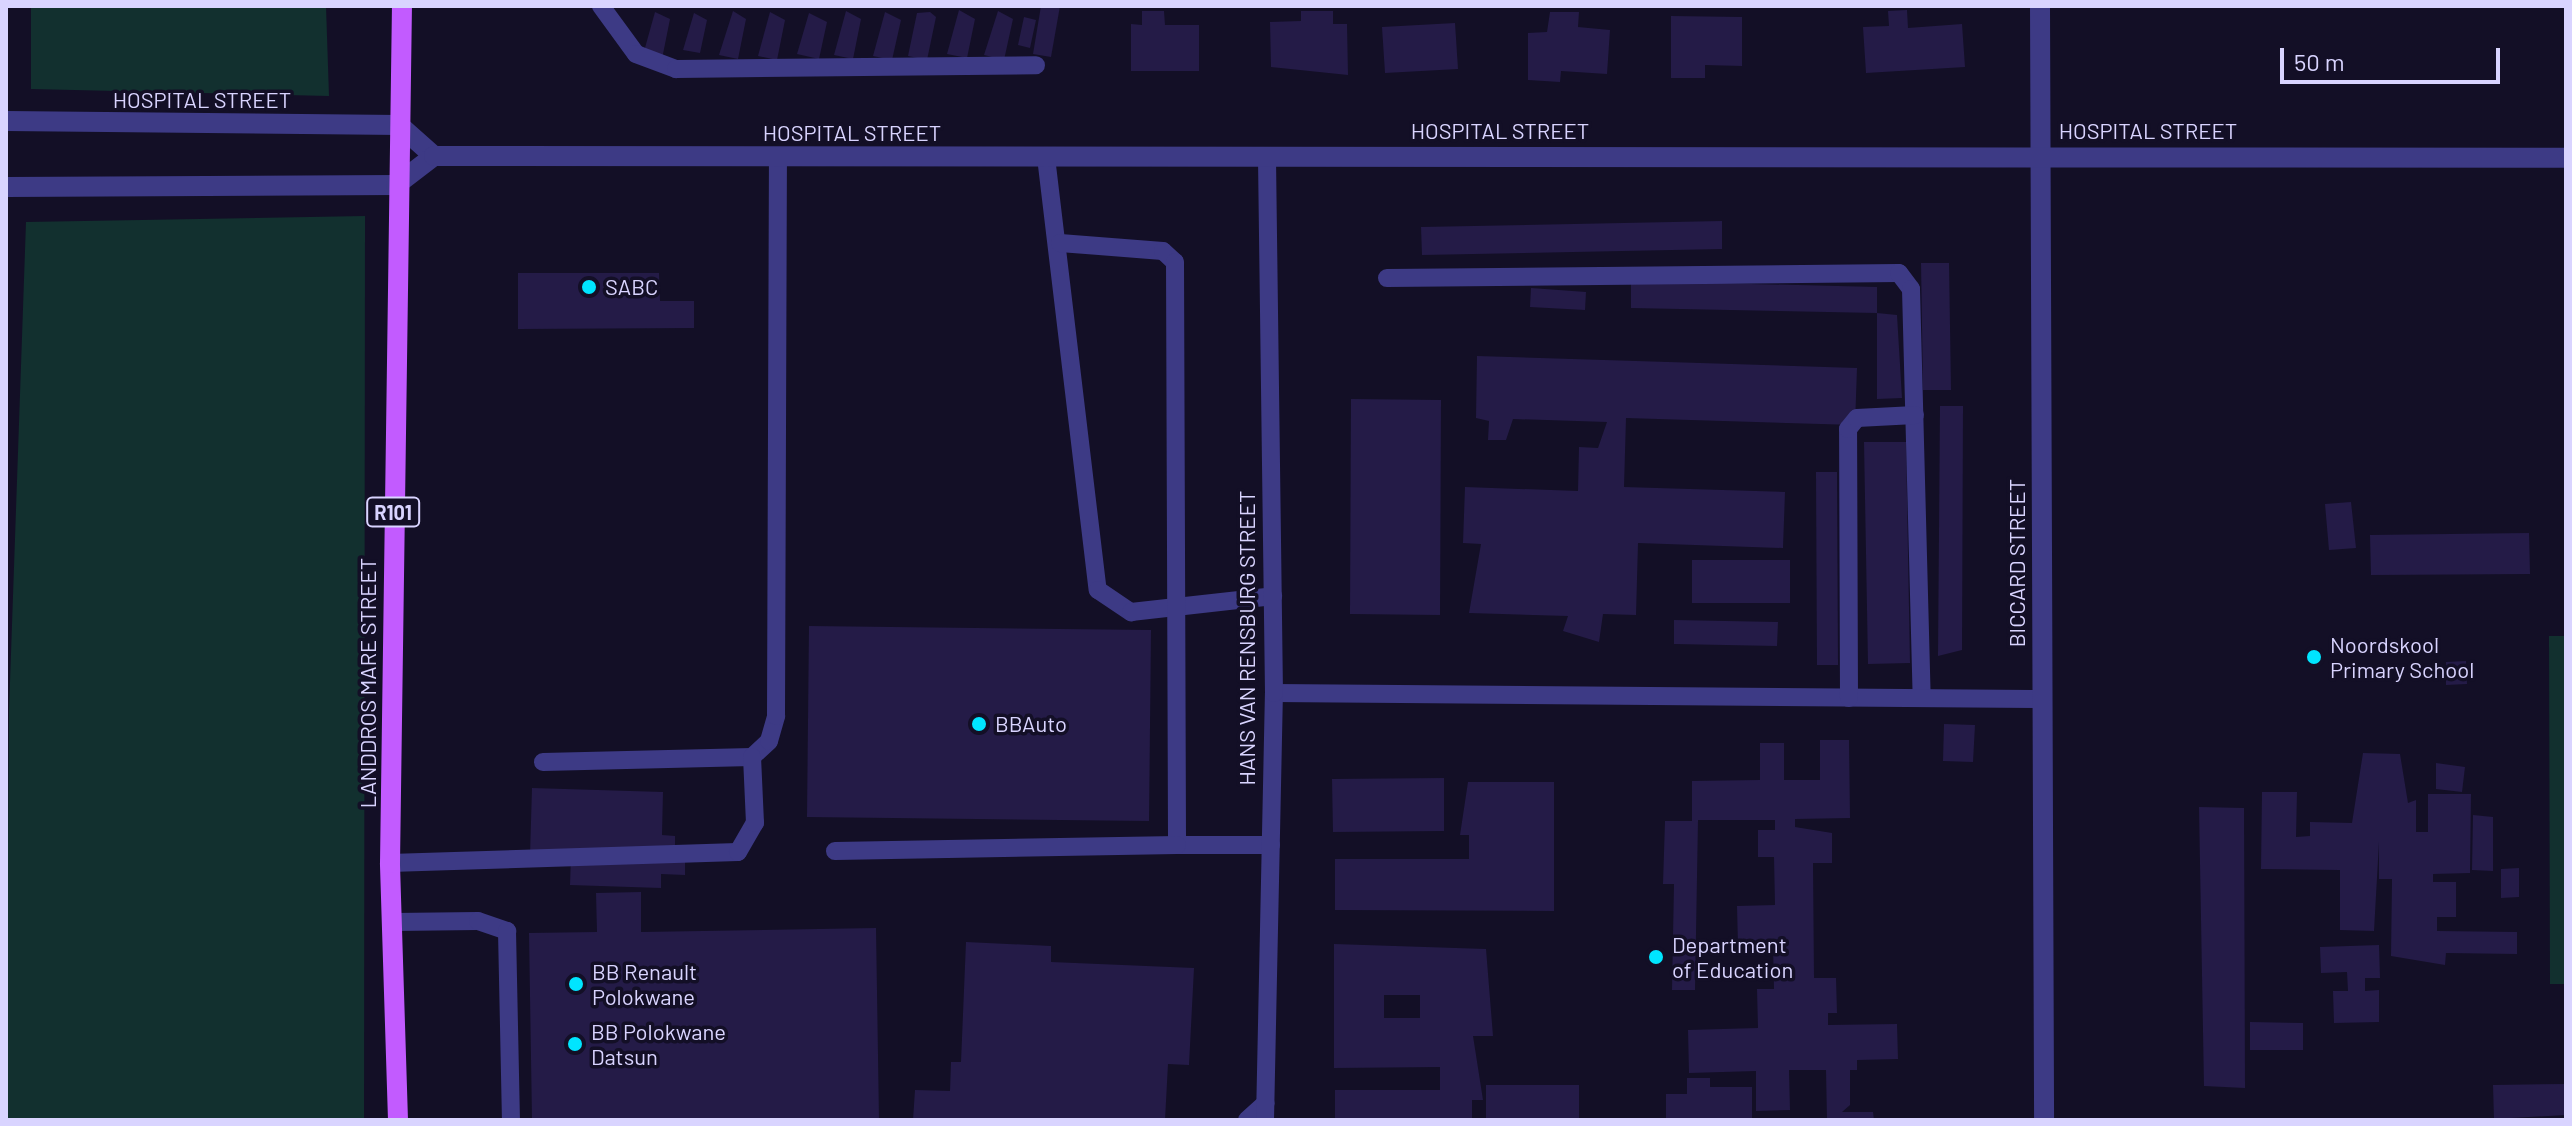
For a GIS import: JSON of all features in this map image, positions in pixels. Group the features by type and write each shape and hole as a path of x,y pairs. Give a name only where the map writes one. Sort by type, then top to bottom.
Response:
{"main road":[{"name":"LANDDROS MARE STREET","path":"398,1120 390,863 396,185 402,6"}],"street":[{"name":"BICCARD STREET","path":"2040,6 2044,1120"},
{"name":"HOSPITAL STREET","path":"6,121 399,125"},
{"path":"6,187 396,185 434,156 399,125"},
{"name":"HOSPITAL STREET","path":"434,156 2041,154 2566,158"}],"lane":[{"path":"601,6 636,54 676,69 1036,65"},
{"path":"543,762 752,757 769,741 776,716 778,156"},
{"name":"HANS VAN RENSBURG STREET","path":"1266,1111 1274,693 1267,156"},
{"path":"1046,157 1060,243 1098,590 1131,612 1273,596"},
{"path":"1060,243 1163,251 1175,262 1177,845"},
{"path":"1387,278 1899,273 1911,289 1922,698"},
{"path":"1849,698 1848,429 1857,418 1915,415"},
{"path":"1274,693 2041,699"},
{"path":"390,863 738,852 755,823 752,757"},
{"path":"835,851 1271,845"},
{"path":"394,922 478,921 507,931 511,1120"},
{"path":"1247,1120 1266,1111"}],"green space":[{"path":"31,6 326,6 329,96 31,89"},
{"path":"365,216 364,1120 6,1120 9,711 26,222"},
{"path":"2549,636 2566,636 2566,984 2550,984"}],"building":[{"path":"1041,6 1060,6 1051,57 1033,54"},
{"path":"959,10 975,19 967,58 947,54"},
{"path":"1907,10 1908,28 1962,24 1965,67 1866,73 1863,27 1889,26 1888,11"},
{"path":"733,11 746,19 738,59 719,55"},
{"path":"846,11 861,19 853,59 834,55"},
{"path":"998,11 1013,19 1004,60 984,55"},
{"path":"1142,11 1164,11 1165,25 1199,25 1199,71 1131,71 1131,24 1142,25"},
{"path":"1301,11 1333,11 1333,24 1347,24 1348,75 1271,67 1270,22 1301,21"},
{"path":"655,12 670,19 662,59 643,55"},
{"path":"770,12 785,20 777,60 758,56"},
{"path":"885,12 901,20 892,60 873,56"},
{"path":"930,12 936,17 927,60 908,56 917,13"},
{"path":"1550,12 1579,12 1578,27 1610,30 1607,74 1561,71 1560,82 1528,80 1528,33 1547,32"},
{"path":"694,13 707,20 700,53 683,50"},
{"path":"809,13 827,22 819,59 797,54"},
{"path":"1671,16 1742,17 1742,66 1705,65 1705,78 1671,78"},
{"path":"1024,17 1036,20 1030,48 1018,45"},
{"path":"1455,23 1458,69 1385,73 1382,27"},
{"path":"1722,221 1722,249 1422,255 1421,227"},
{"path":"1921,263 1949,263 1951,390 1923,390"},
{"name":"SABC","path":"518,273 659,273 660,301 694,301 694,328 518,329"},
{"path":"1631,281 1877,287 1877,313 1631,308"},
{"path":"1531,288 1586,292 1585,310 1530,307"},
{"path":"1877,313 1897,315 1902,398 1877,399"},
{"path":"1477,356 1857,368 1855,425 1626,418 1624,487 1785,492 1783,548 1638,543 1636,615 1603,614 1599,642 1563,631 1568,616 1469,613 1481,544 1463,543 1465,487 1578,491 1579,447 1598,448 1607,422 1513,419 1506,440 1488,440 1489,421 1476,418"},
{"path":"1351,399 1441,400 1440,615 1350,614"},
{"path":"1940,406 1963,406 1962,650 1938,656"},
{"path":"1864,442 1906,442 1910,663 1868,664"},
{"path":"1816,472 1837,472 1838,665 1817,665"},
{"path":"2351,502 2356,548 2329,550 2325,504"},
{"path":"2529,533 2530,574 2371,575 2370,535"},
{"path":"1692,560 1790,560 1790,603 1692,603"},
{"path":"1674,620 1778,622 1777,646 1674,644"},
{"name":"BBAuto","path":"809,626 1151,630 1149,821 807,817"},
{"path":"2466,661 2467,684 2446,685 2446,662"},
{"path":"1944,724 1975,725 1973,762 1943,761"},
{"path":"1820,740 1849,740 1850,818 1795,819 1795,827 1832,833 1832,863 1813,863 1814,978 1836,978 1837,1013 1828,1013 1828,1025 1897,1024 1898,1059 1857,1060 1857,1070 1850,1070 1850,1105 1842,1112 1873,1112 1874,1120 1827,1120 1826,1070 1789,1070 1790,1110 1756,1111 1756,1071 1689,1073 1688,1030 1758,1028 1757,989 1774,989 1773,945 1738,945 1737,906 1775,905 1774,857 1758,857 1758,830 1775,830 1775,820 1698,820 1695,990 1672,990 1674,884 1663,884 1665,821 1692,821 1692,781 1760,780 1760,743 1784,743 1784,780 1820,780"},
{"path":"2363,753 2400,754 2408,803 2416,800 2416,832 2428,832 2428,794 2471,794 2470,873 2433,874 2433,882 2456,882 2456,917 2437,917 2437,931 2517,932 2517,954 2446,953 2445,965 2391,956 2392,879 2379,879 2379,842 2374,931 2340,930 2340,870 2261,869 2262,792 2297,792 2296,837 2310,836 2310,822 2352,823"},
{"path":"2436,763 2465,767 2462,792 2436,789"},
{"path":"1444,778 1444,831 1333,832 1332,779"},
{"path":"1468,782 1554,782 1554,911 1335,910 1335,859 1469,859 1469,835 1460,835"},
{"path":"532,788 663,792 662,835 675,836 675,858 685,858 685,875 661,874 661,888 570,885 571,856 530,855"},
{"path":"2199,807 2244,808 2245,1088 2204,1086"},
{"path":"2473,815 2493,817 2493,871 2472,870"},
{"path":"2519,868 2519,897 2501,898 2501,869"},
{"path":"641,892 641,932 876,928 879,1120 532,1120 529,933 597,932 596,893"},
{"path":"966,942 1051,946 1051,962 1194,968 1189,1065 1168,1064 1165,1120 913,1120 915,1090 950,1091 951,1062 961,1062"},
{"path":"1334,944 1486,949 1493,1036 1473,1036 1483,1100 1472,1100 1472,1120 1335,1120 1335,1090 1440,1090 1440,1067 1334,1068","holes":["1384,995 1420,995 1420,1018 1384,1018"]},
{"path":"2379,945 2380,978 2365,978 2365,991 2379,990 2379,1022 2334,1023 2333,991 2348,991 2347,972 2321,973 2320,947"},
{"path":"2250,1022 2303,1023 2303,1050 2250,1050"},
{"path":"1687,1078 1710,1078 1710,1087 1752,1087 1752,1120 1666,1120 1666,1094 1687,1094"},
{"path":"2566,1084 2566,1115 2494,1119 2493,1085"},
{"path":"1486,1085 1579,1085 1579,1120 1486,1120"}],"place":[{"name":"SABC","path":"589,287"},
{"name":"Noordskool Primary School","path":"2314,657"},
{"name":"BBAuto","path":"979,724"},
{"name":"Department of Education","path":"1656,957"},
{"name":"BB Renault Polokwane","path":"576,984"},
{"name":"BB Polokwane Datsun","path":"575,1044"}]}
